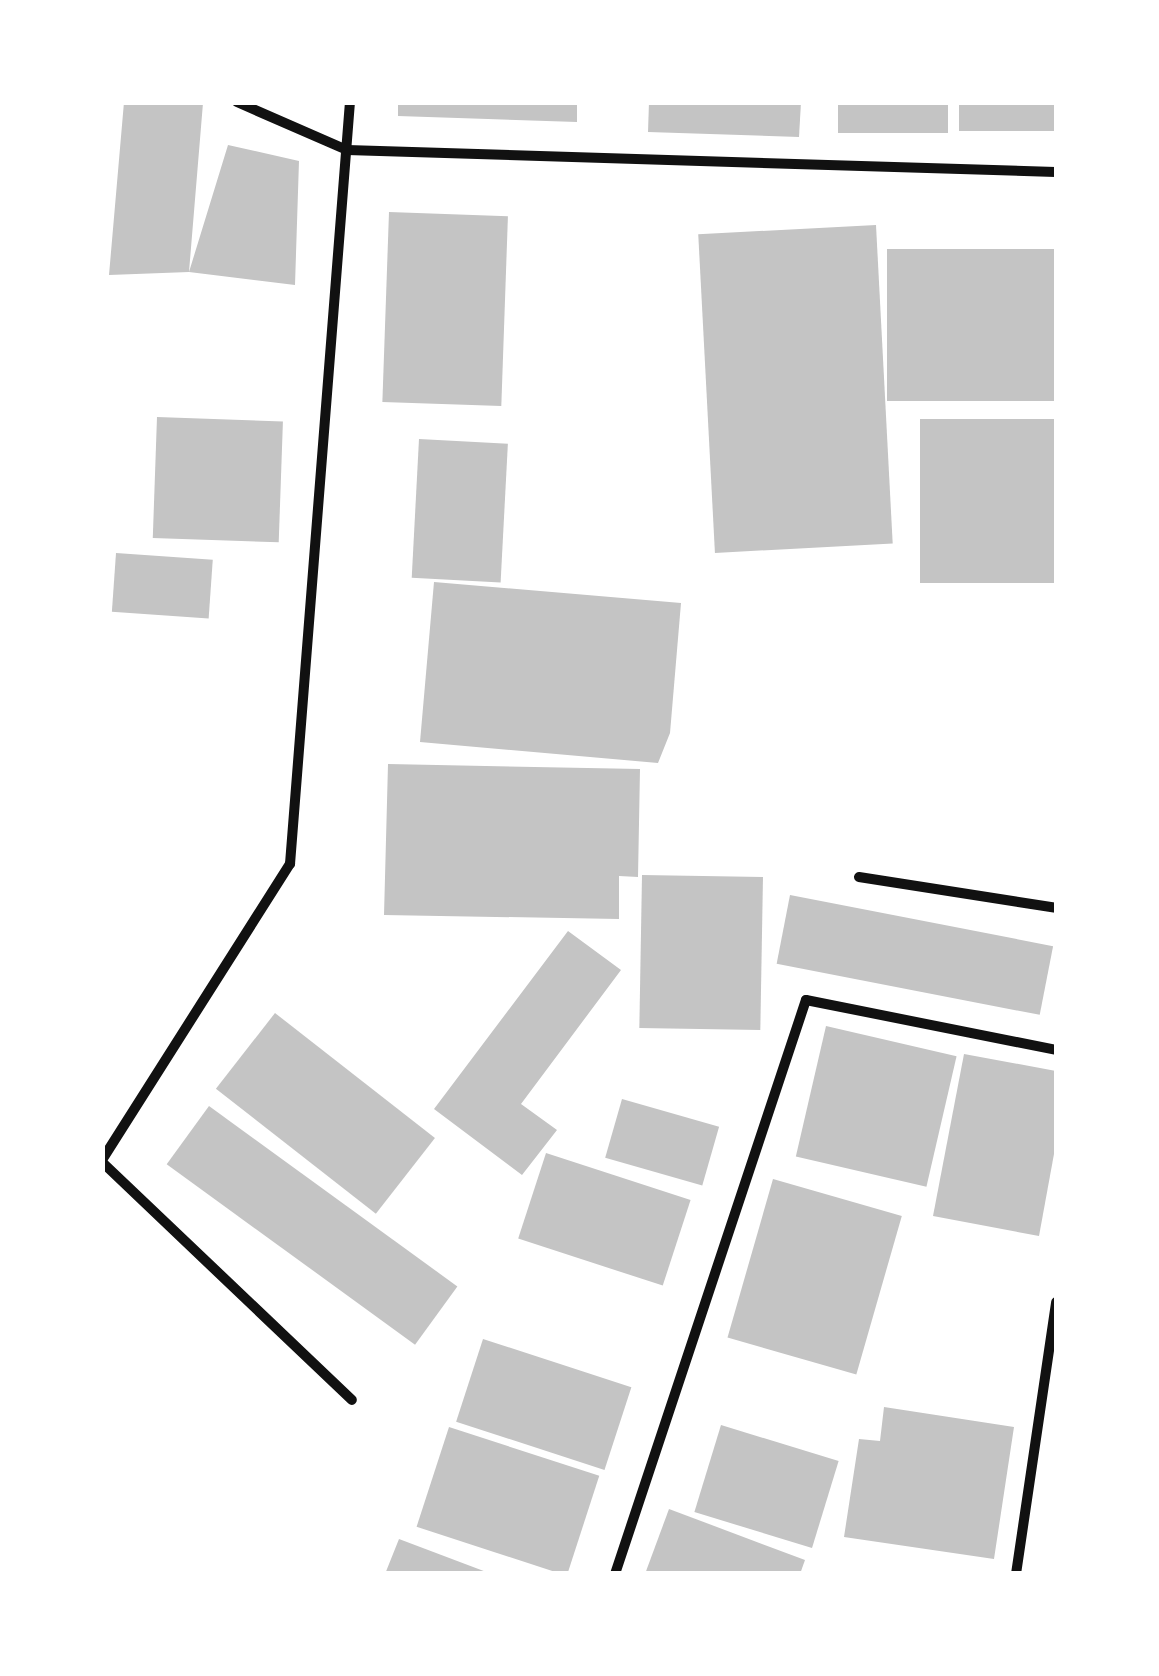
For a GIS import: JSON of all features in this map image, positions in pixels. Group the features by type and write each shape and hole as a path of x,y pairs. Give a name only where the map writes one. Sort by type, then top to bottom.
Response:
{"street":[{"path":"237,102 348,150 1056,172"},
{"path":"350,102 290,864 102,1161 352,1400"},
{"path":"860,878 1056,908"},
{"path":"615,1574 806,1000 1056,1050"},
{"path":"1016,1574 1056,1302"}],"building":[{"path":"124,102 203,103 189,272 109,275"},
{"path":"398,102 577,102 577,122 398,116"},
{"path":"649,102 801,102 799,137 648,132"},
{"path":"838,102 948,102 948,133 838,133"},
{"path":"959,102 1056,102 1056,131 959,131"},
{"path":"228,145 299,161 295,285 189,272"},
{"path":"389,212 508,216 501,406 382,402"},
{"path":"876,225 893,544 715,553 698,234"},
{"path":"887,249 1056,249 1056,401 887,401"},
{"path":"157,417 283,421 279,542 153,538"},
{"path":"920,419 1056,419 1056,583 920,583"},
{"path":"419,439 508,444 501,582 412,578"},
{"path":"116,553 213,560 209,619 112,612"},
{"path":"434,582 681,603 670,733 658,763 420,742"},
{"path":"388,764 640,769 638,877 619,876 619,919 384,915"},
{"path":"642,875 763,877 760,1030 639,1028"},
{"path":"790,895 1053,946 1040,1015 777,964"},
{"path":"568,931 621,970 521,1104 557,1130 522,1175 434,1109"},
{"path":"275,1013 435,1138 376,1214 216,1089"},
{"path":"826,1026 957,1056 926,1187 796,1157"},
{"path":"964,1054 1056,1071 1056,1143 1039,1236 933,1216"},
{"path":"622,1099 719,1127 702,1185 605,1158"},
{"path":"209,1106 457,1286 415,1345 167,1164"},
{"path":"546,1153 691,1200 663,1286 518,1239"},
{"path":"773,1179 902,1216 856,1375 728,1338"},
{"path":"483,1339 631,1387 604,1470 456,1422"},
{"path":"884,1407 1014,1427 994,1559 844,1537 859,1439 880,1441"},
{"path":"721,1425 839,1461 812,1548 694,1512"},
{"path":"449,1427 599,1476 567,1574 417,1527"},
{"path":"669,1509 805,1560 800,1574 645,1574"},
{"path":"399,1539 489,1573 489,1574 385,1574"}]}
